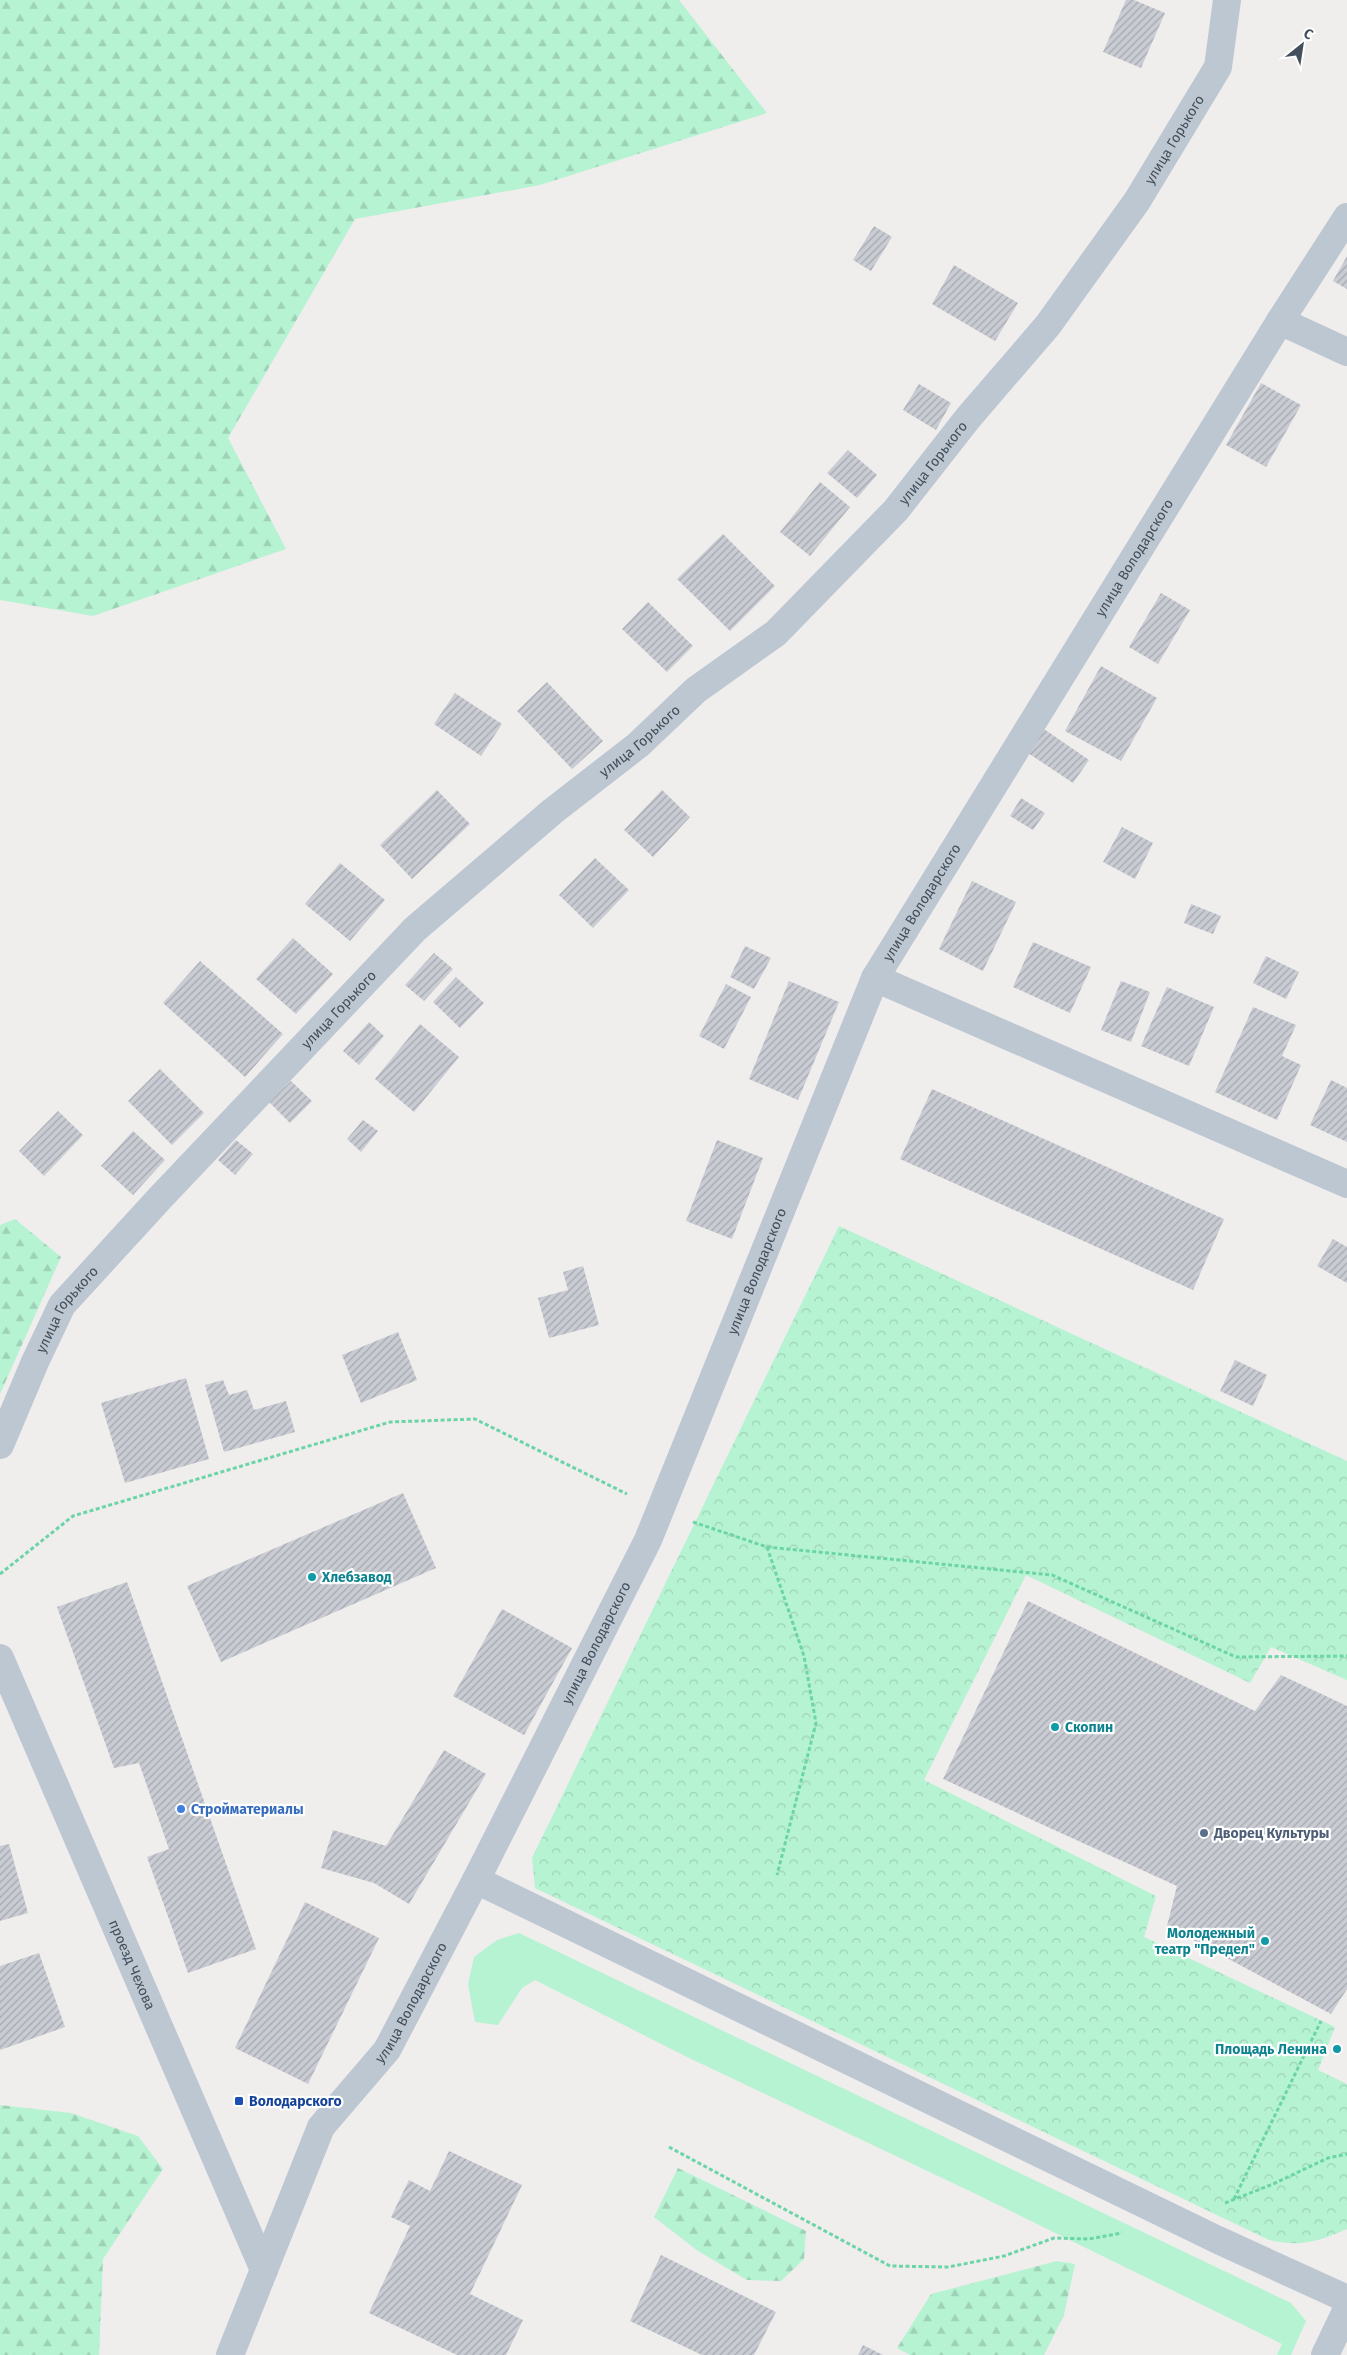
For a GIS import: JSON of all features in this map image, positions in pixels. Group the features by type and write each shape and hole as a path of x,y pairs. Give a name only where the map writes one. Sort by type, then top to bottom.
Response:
{"street":[{"name":"улица Горького","path":"0,1445 34,1362 62,1305 160,1198 408,936 553,811 638,745 696,690 776,633 896,510 968,418 1048,325 1137,201 1218,67 1227,0"},
{"name":"улица Володарского","path":"230,2355 321,2127 387,2050 476,1880 648,1540 658,1510 876,978 1280,322 1347,218"},
{"path":"1280,322 1347,352"},
{"path":"876,978 1347,1184"},
{"name":"проезд Чехова","path":"0,1658 264,2270"},
{"path":"476,1880 1184,2223 1347,2299"},
{"path":"1325,2355 1347,2309"}],"path":[{"path":"0,1574 73,1516 390,1422 475,1419 658,1510 767,1547 1052,1576 1236,1657 1347,1656"},
{"path":"767,1547 804,1656 816,1723 778,1875"},
{"path":"1234,2199 1321,2021"},
{"path":"669,2148 890,2266 948,2267 1004,2256 1054,2238 1089,2239 1127,2233"},
{"path":"1184,2223 1328,2158 1347,2154"}],"green space":[{"path":"0,0 679,0 767,113 540,185 355,219 228,438 286,549 93,616 0,600"},
{"path":"15,1219 61,1257 0,1394 0,1225"},
{"path":"839,1226 1347,1461 1347,1680 1271,1647 1250,1683 1026,1575 924,1780 1156,1896 1144,1937 1335,2027 1318,2070 1347,2084 1347,2229 1309,2242 1290,2243 1269,2240 535,1888 532,1858"},
{"path":"519,1933 1291,2303 1306,2321 1291,2355 1277,2355 1282,2344 978,2195 687,2057 535,1980 522,1988 498,2025 475,2022 468,1984 474,1957 497,1940"},
{"path":"0,2105 71,2113 138,2136 163,2169 103,2259 99,2355 0,2355"},
{"path":"678,2168 806,2231 804,2259 781,2281 747,2280 698,2251 654,2217"},
{"path":"1057,2261 1075,2264 1064,2315 1044,2355 910,2355 897,2348 931,2294"}],"building":[{"path":"1126,0 1134,0 1165,13 1141,68 1103,52"},
{"path":"874,226 892,237 871,271 853,260"},
{"path":"1347,256 1347,289 1333,281"},
{"path":"954,265 1018,303 995,341 932,304"},
{"path":"1261,383 1301,405 1266,467 1226,445"},
{"path":"919,384 951,403 936,430 903,410"},
{"path":"848,450 877,475 857,498 827,473"},
{"path":"820,482 850,507 810,556 780,532"},
{"path":"723,534 775,586 730,631 677,579"},
{"path":"1161,593 1190,610 1158,664 1129,647"},
{"path":"648,602 693,646 667,672 622,629"},
{"path":"1101,666 1157,698 1121,761 1065,731"},
{"path":"547,682 603,741 572,769 517,711"},
{"path":"455,693 502,724 481,756 434,724"},
{"path":"1044,729 1089,760 1073,783 1028,753"},
{"path":"437,790 470,824 412,879 380,845"},
{"path":"662,790 690,817 653,857 624,830"},
{"path":"1021,798 1045,813 1033,830 1010,816"},
{"path":"1122,827 1153,843 1135,879 1103,862"},
{"path":"595,858 629,890 593,928 559,895"},
{"path":"340,863 385,900 350,941 305,904"},
{"path":"972,881 1016,902 983,971 939,949"},
{"path":"1191,904 1221,916 1213,934 1184,923"},
{"path":"293,938 333,974 296,1014 256,979"},
{"path":"1033,942 1091,967 1070,1013 1013,987"},
{"path":"745,946 771,958 754,989 730,977"},
{"path":"434,953 453,969 424,1001 405,985"},
{"path":"1266,956 1299,972 1286,999 1253,983"},
{"path":"200,961 283,1034 245,1077 163,1003"},
{"path":"456,977 484,1003 460,1028 433,1002"},
{"path":"789,981 839,1002 798,1100 749,1079"},
{"path":"1121,981 1150,992 1131,1042 1101,1030"},
{"path":"726,984 751,997 724,1049 699,1036"},
{"path":"1167,987 1214,1007 1189,1066 1141,1046"},
{"path":"1253,1007 1296,1025 1282,1056 1301,1065 1277,1120 1215,1092"},
{"path":"369,1022 384,1036 359,1065 343,1051"},
{"path":"420,1024 459,1057 414,1112 375,1079"},
{"path":"160,1069 204,1113 172,1145 128,1101"},
{"path":"1331,1080 1347,1088 1347,1142 1310,1125"},
{"path":"291,1081 312,1101 290,1123 269,1102"},
{"path":"932,1089 1224,1219 1193,1290 900,1159"},
{"path":"58,1111 83,1135 44,1176 19,1151"},
{"path":"363,1120 378,1131 361,1152 347,1139"},
{"path":"133,1131 165,1160 133,1195 101,1166"},
{"path":"236,1140 253,1154 235,1175 218,1160"},
{"path":"717,1140 763,1158 732,1239 686,1221"},
{"path":"1333,1239 1347,1247 1347,1283 1317,1266"},
{"path":"583,1266 599,1325 549,1338 538,1298 568,1290 563,1272"},
{"path":"398,1332 417,1380 361,1403 342,1355"},
{"path":"1235,1360 1267,1375 1253,1406 1220,1391"},
{"path":"186,1378 209,1459 125,1483 101,1403"},
{"path":"223,1380 229,1395 247,1390 254,1410 286,1401 295,1432 224,1452 205,1385"},
{"name":"Хлебзавод","path":"403,1493 436,1568 221,1662 187,1586"},
{"name":"Стройматериалы","path":"127,1582 256,1949 188,1973 147,1857 169,1849 139,1763 114,1768 57,1607"},
{"name":"Дворец Культуры","path":"1028,1601 1255,1711 1281,1675 1347,1706 1347,1989 1331,2014 1167,1926 1177,1886 943,1779"},
{"path":"502,1609 572,1648 524,1735 453,1696"},
{"path":"444,1750 486,1774 409,1904 374,1883 321,1868 333,1830 386,1846"},
{"path":"9,1844 28,1913 0,1921 0,1846"},
{"path":"305,1902 379,1938 308,2084 235,2048"},
{"path":"39,1953 65,2027 0,2050 0,1966"},
{"path":"449,2151 522,2185 470,2294 523,2320 506,2355 457,2355 369,2313 410,2226 391,2217 409,2180 430,2191"},
{"path":"661,2255 776,2312 754,2355 702,2355 630,2321"},
{"path":"863,2345 883,2355 858,2355"}],"place":[{"name":"Хлебзавод","path":"312,1577"},
{"name":"Скопин","path":"1055,1727"},
{"name":"Стройматериалы","path":"181,1809"},
{"name":"Дворец Культуры","path":"1204,1833"},
{"name":"Молодежный театр \"Предел\"","path":"1265,1941"},
{"name":"Площадь Ленина","path":"1337,2049"},
{"name":"Володарского","path":"239,2101"}]}
